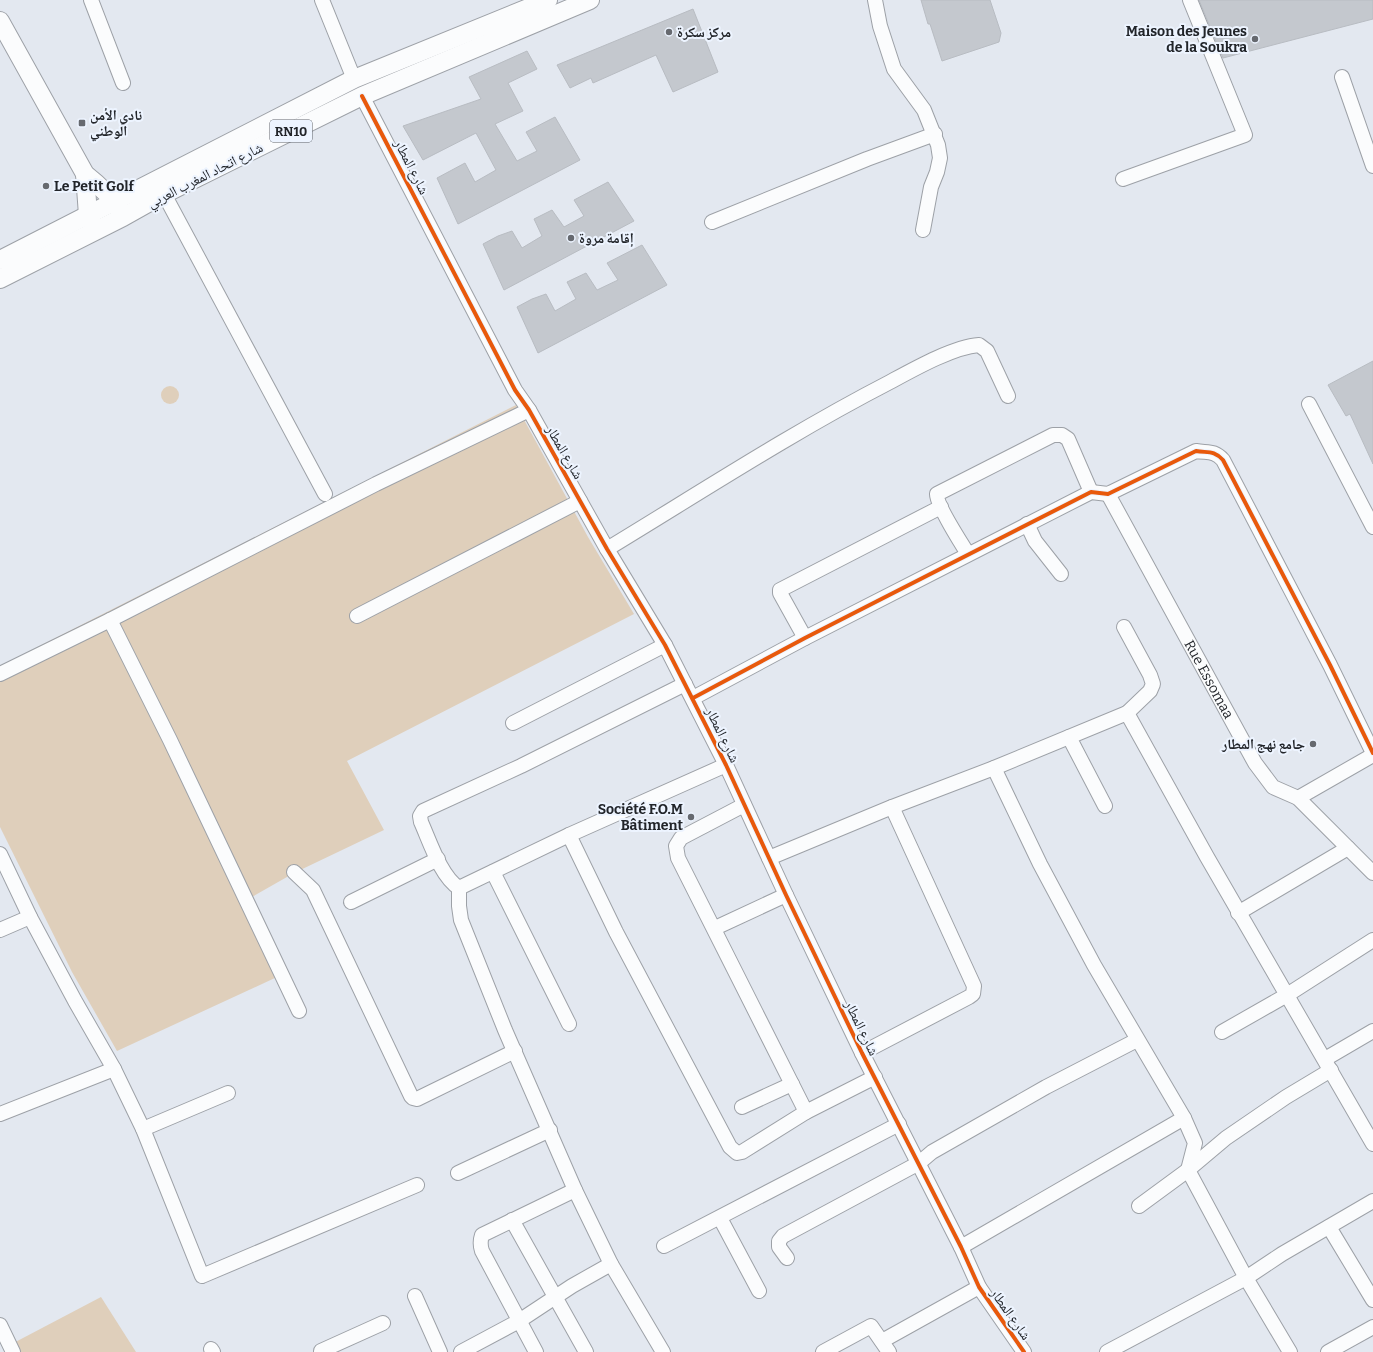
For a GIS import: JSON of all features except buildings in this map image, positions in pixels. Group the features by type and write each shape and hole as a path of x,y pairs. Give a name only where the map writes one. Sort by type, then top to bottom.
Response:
{"main road":[{"name":"شارع اتحاد المغرب العربي","path":"0,279 92,223 114,202 354,80 548,0"},
{"name":"شارع اتحاد المغرب العربي","path":"0,260 92,223 123,217 164,194 362,96 590,0"},
{"path":"0,21 85,174 114,202 123,217"},
{"path":"85,174 92,223"}],"street":[{"path":"90,0 123,83"},
{"path":"322,0 354,80"},
{"path":"875,0 880,26 892,65 899,77 924,110 935,134 938,146 940,158 937,172 931,187 923,230"},
{"path":"1123,180 1245,135 1190,0"},
{"path":"1342,77 1373,166"},
{"name":"شارع المطار","path":"362,96 515,390 529,410 686,684 726,765 786,895 862,1053 919,1163 961,1247 979,1287 1024,1352"},
{"path":"712,222 867,159 935,134"},
{"path":"164,194 325,494"},
{"path":"607,548 845,405 908,372 958,349 979,345 987,351 1008,396"},
{"path":"1309,404 1373,527"},
{"path":"0,674 110,620 376,484 529,410"},
{"path":"968,554 941,507 937,494 1053,435 1062,435 1068,439 1091,492"},
{"path":"693,698 805,638 1091,492 1108,494 1196,451 1206,453 1213,452 1223,460 1330,665 1373,754 1298,798"},
{"name":"Rue Essomaa","path":"1108,494 1255,763 1273,787 1298,798 1373,873"},
{"path":"357,616 580,501"},
{"path":"805,638 780,593 780,590 941,507"},
{"path":"1027,524 1035,541 1061,574"},
{"path":"110,620 299,1011"},
{"path":"769,858 892,807 994,768 1127,712 1150,691 1153,684 1150,675 1124,626"},
{"path":"514,723 665,645"},
{"path":"459,888 450,881 438,860 421,822 420,816 423,811 521,766 686,684"},
{"path":"1127,712 1238,913 1373,1144"},
{"path":"1069,737 1105,806"},
{"path":"459,888 569,835 726,765"},
{"path":"994,768 1040,864 1094,965 1184,1118 1195,1144 1188,1170 1246,1278 1290,1352"},
{"path":"744,805 679,840 676,846 678,858 715,928 765,1032 806,1112"},
{"path":"862,1053 969,997 973,994 974,986 892,807"},
{"path":"569,835 616,932 730,1147 737,1152 742,1152 806,1112 875,1077"},
{"path":"1238,913 1348,848"},
{"path":"0,854 30,917 75,1001 114,1069 143,1129 202,1276 417,1185"},
{"path":"351,902 438,860"},
{"path":"294,872 313,890 410,1096 417,1099 515,1051"},
{"path":"493,872 569,1024"},
{"path":"459,888 458,896 461,920 515,1051 575,1190 611,1264 663,1352"},
{"path":"715,928 786,895"},
{"path":"0,930 30,917"},
{"path":"1222,1032 1287,995 1373,940"},
{"path":"1139,1206 1188,1170 1226,1138 1286,1097 1373,1031"},
{"path":"787,1258 779,1247 779,1241 783,1236 919,1163 932,1152 1046,1087 1137,1040"},
{"path":"0,1114 114,1069"},
{"path":"742,1107 792,1084"},
{"path":"143,1129 228,1093"},
{"path":"961,1247 1184,1118"},
{"path":"664,1246 899,1124"},
{"path":"458,1173 550,1130"},
{"path":"536,1352 480,1245 482,1235 575,1190"},
{"path":"1107,1352 1246,1278 1282,1254 1373,1201"},
{"path":"720,1218 759,1291"},
{"path":"512,1220 557,1297 586,1352"},
{"path":"1329,1227 1373,1300"},
{"path":"461,1352 519,1321 564,1291 611,1264"},
{"path":"823,1352 871,1326 885,1346 979,1287"},
{"path":"415,1296 440,1352"},
{"path":"322,1352 321,1350 383,1323"},
{"path":"0,1325 13,1352"},
{"path":"1328,1352 1373,1327"}],"shaded area":[{"path":"170,386 176,389 179,395 176,401 170,404 164,401 161,395 164,389"},
{"path":"516,405 588,537 634,614 347,761 384,830 294,873 245,901 277,977 117,1051 72,972 0,827 0,666"},
{"path":"101,1297 136,1352 6,1352 4,1348"}],"cycle path":[{"path":"362,96 515,390 529,410 607,549 665,645 726,765 786,895 862,1053 961,1247 979,1287 1024,1352"},
{"path":"693,698 805,638 1091,492 1108,494 1196,451 1211,452 1223,460 1330,665 1373,753"}],"place":[{"name":"مركز سكرة","path":"669,32"},
{"name":"Maison des Jeunes de la Soukra","path":"1255,39"},
{"name":"نادي الأمن الوطني","path":"82,123"},
{"name":"Le Petit Golf","path":"46,186"},
{"name":"إقامة مروة","path":"571,238"},
{"name":"جامع نهج المطار","path":"1313,744"},
{"name":"Société F.O.M Bâtiment","path":"691,817"}]}
